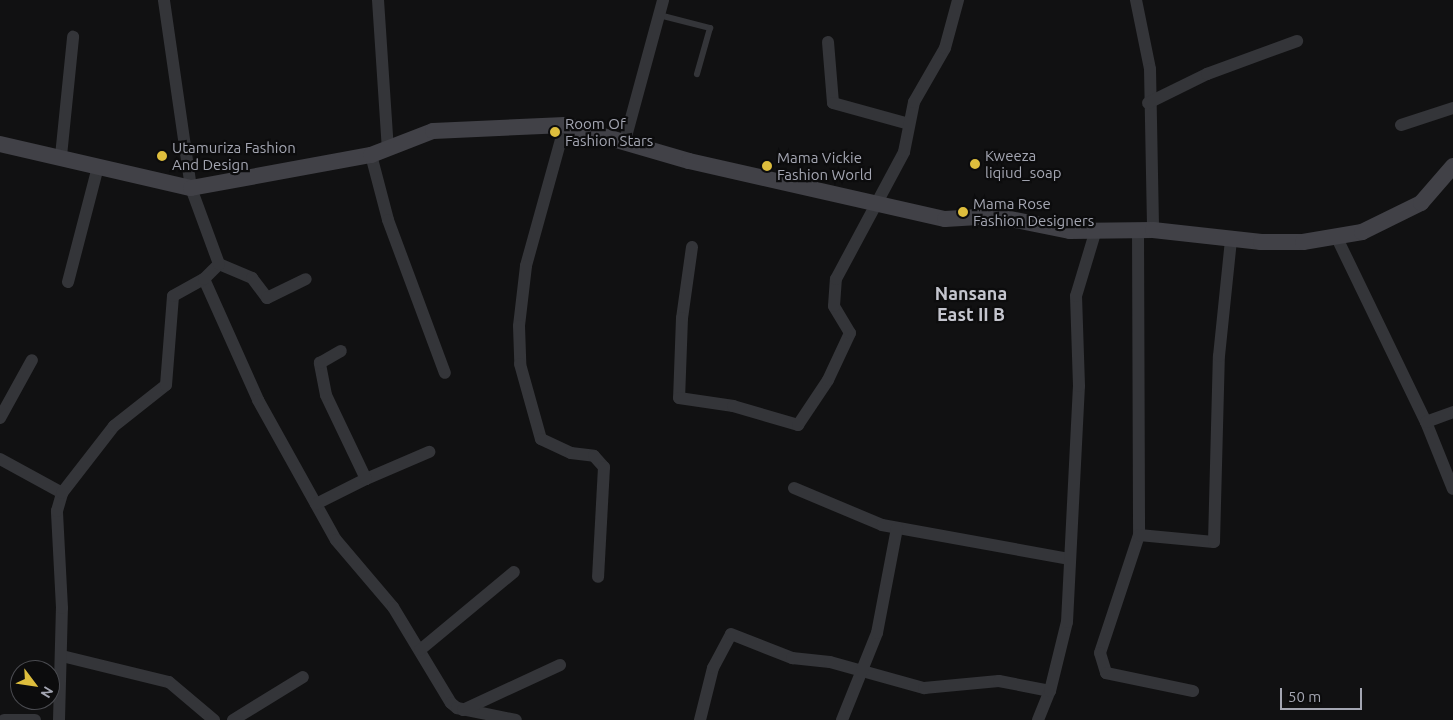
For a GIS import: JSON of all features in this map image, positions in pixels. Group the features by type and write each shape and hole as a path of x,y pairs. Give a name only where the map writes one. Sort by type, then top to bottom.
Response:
{"street":[{"path":"164,0 191,188 219,264 252,278 267,298 306,279"},
{"path":"378,0 388,150"},
{"path":"624,144 663,0"},
{"path":"692,247 682,318 679,398 733,406 798,425 828,380 850,333 834,306 834,286 874,202 904,152 908,124 921,88 950,34 958,0"},
{"path":"1136,0 1150,69 1139,535 1100,653 1106,673 1194,691"},
{"path":"61,156 73,37"},
{"path":"1148,103 1206,74 1297,41"},
{"path":"828,42 833,103 908,124"},
{"path":"1401,125 1453,108"},
{"path":"564,125 526,266 519,326 520,364 541,439 571,453 594,456 604,468 598,576"},
{"path":"0,144 61,156 98,167 191,188 371,155 388,150 433,130 458,127 564,125 624,144 945,219 995,216 1095,234 1145,231 1232,239 1303,242 1362,232 1421,203 1453,166"},
{"path":"371,155 388,220 445,373"},
{"path":"68,282 98,167"},
{"path":"1038,720 1050,691 1067,622 1079,386 1076,296 1095,234"},
{"path":"1336,236 1426,422 1453,489"},
{"path":"1139,535 1214,542 1219,356 1232,239"},
{"path":"59,720 62,656 57,511 62,493 114,426 166,385 172,296 204,279 219,264"},
{"path":"204,279 258,400 336,540 393,607 451,703 460,713 516,720"},
{"path":"341,351 320,363 326,395 366,479"},
{"path":"0,418 32,360"},
{"path":"1426,422 1453,412"},
{"path":"316,504 366,479 429,452"},
{"path":"0,459 62,493"},
{"path":"794,488 897,528 1070,559"},
{"path":"842,720 859,673 877,634 892,574 897,528"},
{"path":"420,650 514,572"},
{"path":"700,720 712,668 731,634 778,654 830,662 859,673 924,688 999,681 1050,691"},
{"path":"62,656 169,682 214,720"},
{"path":"460,713 560,665"},
{"path":"233,720 303,678"},
{"path":"4,720 35,720"}],"lane":[{"path":"659,15 710,28 697,74"}],"place":[{"name":"Room Of Fashion Stars","path":"555,132"},
{"name":"Utamuriza Fashion And Design","path":"162,156"},
{"name":"Kweeza liqiud_soap","path":"975,164"},
{"name":"Mama Vickie Fashion World","path":"767,166"},
{"name":"Mama Rose Fashion Designers","path":"963,212"}],"district":[{"name":"Nansana East II B","path":"971,304"}]}
